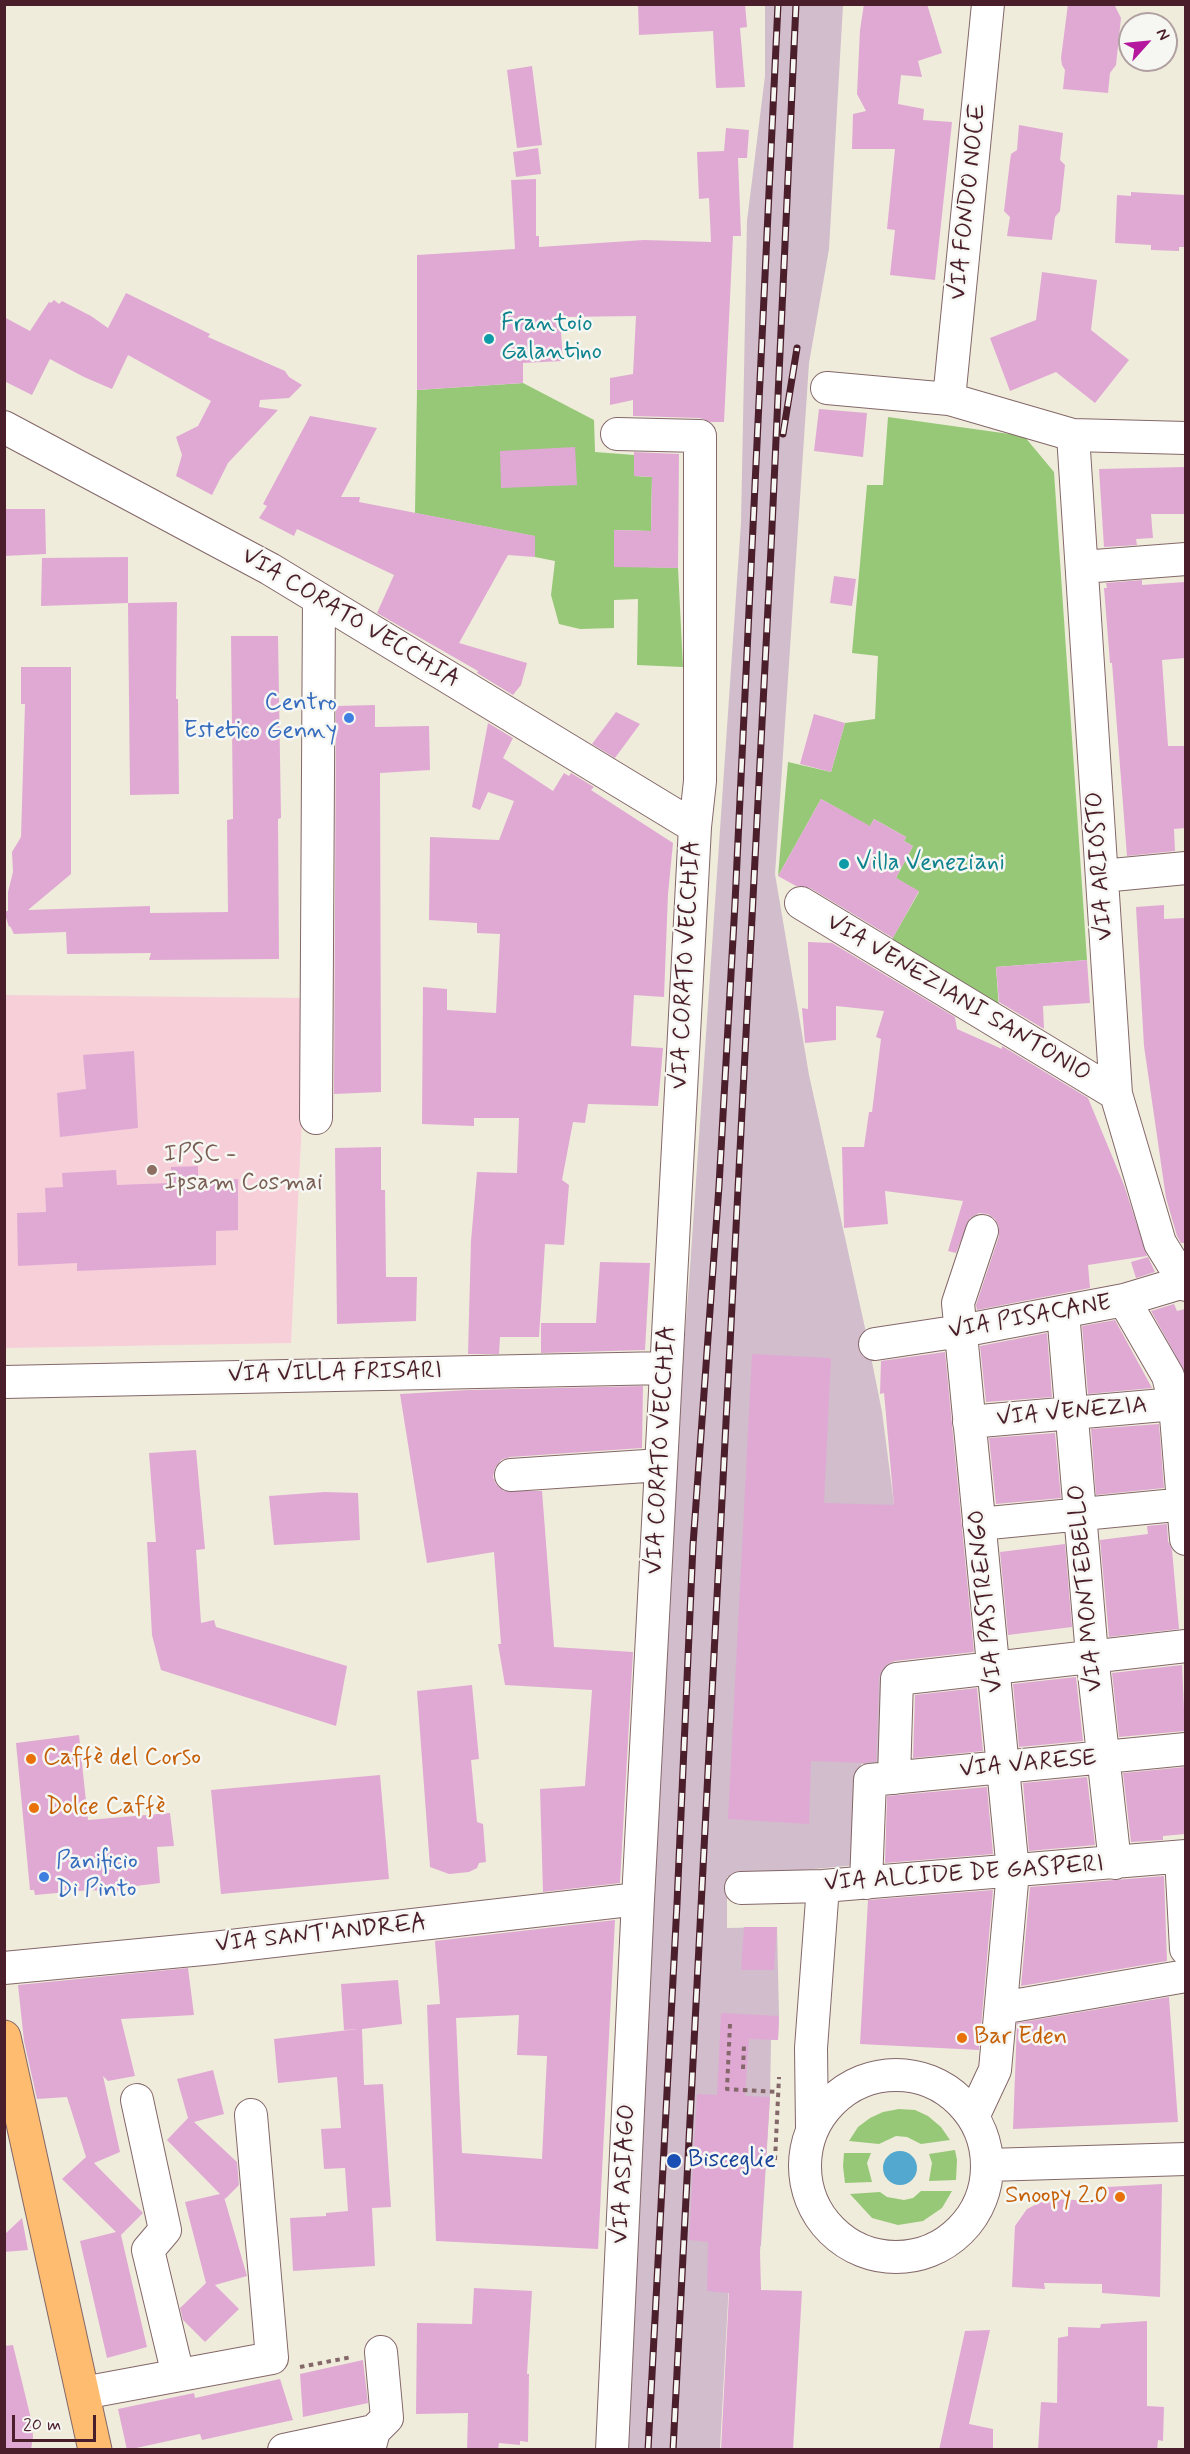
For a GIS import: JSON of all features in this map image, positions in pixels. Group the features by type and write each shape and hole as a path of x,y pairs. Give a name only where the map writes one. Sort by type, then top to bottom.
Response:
{"main road":[{"path":"4,2037 95,2450"}],"street":[{"name":"VIA FONDO NOCE","path":"949,399 988,4"},
{"path":"827,388 949,399 1073,435 1185,438"},
{"name":"VIA CORATO VECCHIA","path":"4,427 270,569 694,827 638,1899"},
{"path":"617,434 700,436 700,781 694,827"},
{"name":"VIA ARIOSTO","path":"1073,435 1116,1094 1160,1243 1185,1284"},
{"path":"1082,567 1185,560"},
{"path":"316,1118 319,599"},
{"path":"1102,876 1185,868"},
{"name":"VIA VENEZIANI SANTONIO","path":"801,903 1116,1094"},
{"name":"VIA PASTRENGO","path":"973,2117 995,2070 1013,1871 958,1304 982,1231"},
{"name":"VIA PISACANE","path":"874,1344 1063,1312 1124,1300 1185,1284"},
{"path":"1124,1300 1171,1390 1184,1504 1185,1539"},
{"name":"VIA MONTEBELLO","path":"1063,1312 1092,1655 1114,1863"},
{"name":"VIA VILLA FRISARI","path":"4,1382 391,1372 666,1368"},
{"name":"VIA VENEZIA","path":"969,1422 1073,1413 1171,1390"},
{"path":"511,1475 661,1465"},
{"path":"979,1524 1184,1504"},
{"path":"866,1883 897,1679 1185,1646"},
{"name":"VIA VARESE","path":"882,1779 1185,1749"},
{"path":"1183,1856 1185,1949"},
{"name":"VIA ALCIDE DE GASPERI","path":"741,1887 824,1886 1183,1856"},
{"path":"812,2128 811,2048 824,1886"},
{"name":"VIA SANT'ANDREA","path":"4,1968 213,1948 638,1899"},
{"name":"VIA ASIAGO","path":"612,2450 638,1899"},
{"path":"1001,2008 1185,1976"},
{"path":"903,2074 931,2081 955,2096 973,2117 984,2140 988,2165 984,2194 965,2227 939,2247 907,2258 874,2256 844,2242 820,2218 806,2188 803,2160 812,2128 827,2104 849,2087 875,2076 903,2074"},
{"path":"138,2100 165,2230 148,2250 178,2375"},
{"path":"83,2393 272,2358 251,2115"},
{"path":"988,2165 1185,2159"},
{"path":"284,2450 372,2440 387,2418 381,2352"}],"path":[{"path":"730,2024 727,2089 778,2092"},
{"path":"742,2069 744,2045"},
{"path":"775,2160 779,2071"},
{"path":"272,2358 284,2370 381,2352"}],"shaded area":[{"path":"765,5 843,5 829,249 809,363 775,874 809,1075 882,1412 894,1504 898,1505 885,1765 861,1764 857,1865 727,1877 727,1928 777,1927 778,2040 771,2040 761,2246 731,2245 720,2449 623,2450 668,1544 689,1283 741,523 747,221 765,76"},
{"name":"IPSC - Ipsam Cosmai","path":"4,995 308,998 291,1343 5,1348"}],"green space":[{"path":"523,383 594,420 595,452 634,455 634,476 652,477 651,531 615,530 614,566 678,568 683,667 637,665 638,599 614,600 614,628 580,629 559,624 551,595 555,561 535,557 534,536 415,513 417,390"},
{"path":"888,417 1024,436 1054,472 1087,960 996,967 999,1009 891,941 919,892 896,878 913,846 904,841 906,837 874,819 855,852 834,841 848,814 821,799 778,876 788,762 831,772 845,723 875,719 878,656 852,653 867,485 883,485"},
{"path":"899,2109 915,2110 928,2116 941,2127 950,2140 921,2144 907,2137 896,2136 879,2144 849,2141 858,2127 870,2118 883,2112"},
{"path":"955,2150 956,2180 929,2181 932,2163 929,2154"},
{"path":"844,2153 871,2153 867,2163 872,2182 845,2183"},
{"path":"921,2191 952,2191 942,2208 923,2221 898,2225 872,2218 850,2194 880,2192 887,2197 904,2200 913,2198"}],"water":[{"path":"900,2151 912,2156 917,2168 912,2180 900,2185 888,2180 883,2168 888,2156"}],"building":[{"path":"638,4 745,4 747,27 740,28 745,87 716,88 713,31 639,35"},
{"path":"864,4 927,4 942,53 918,61 922,77 901,75 898,104 924,109 923,120 952,122 935,280 890,275 895,230 887,229 895,149 852,149 853,114 866,111 857,94 860,30"},
{"path":"1068,4 1114,4 1118,12 1118,46 1116,65 1110,73 1108,93 1063,89 1065,70 1061,58"},
{"path":"532,66 542,145 517,148 507,70"},
{"path":"1019,125 1063,133 1060,160 1065,165 1060,211 1055,217 1052,240 1007,236 1010,217 1004,211 1011,154 1017,150"},
{"name":"Frantoio Galantino","path":"726,128 749,130 747,158 738,158 741,236 733,236 724,422 710,422 700,418 633,416 633,400 610,405 610,378 633,374 636,316 560,317 563,361 523,363 523,383 417,390 417,255 515,249 511,180 536,179 536,236 539,236 539,247 644,240 711,242 709,198 699,199 697,152 724,151"},
{"path":"538,148 541,174 516,177 513,152"},
{"path":"1131,192 1185,195 1185,247 1179,247 1179,251 1151,250 1151,245 1115,243 1117,195 1131,196"},
{"path":"1042,272 1097,280 1091,330 1129,360 1095,403 1056,372 1010,391 990,338 1036,320"},
{"path":"126,293 210,334 208,337 285,371 289,377 302,385 289,398 260,400 259,407 278,410 228,463 212,495 176,476 182,455 176,437 198,426 211,401 128,355 112,389 50,359 32,395 4,381 4,317 30,331 49,302 54,300 59,304 62,301 91,316 108,328"},
{"path":"819,409 867,413 863,457 814,451"},
{"path":"310,416 377,428 341,497 360,497 359,502 535,536 535,557 508,555 459,643 527,663 521,685 513,695 477,673 478,671 377,613 394,575 297,529 294,536 259,518 267,506 263,504"},
{"path":"575,447 577,485 501,488 500,451"},
{"path":"634,452 679,454 678,568 614,567 614,530 651,531 652,477 634,476"},
{"path":"1185,467 1185,514 1151,514 1153,538 1136,539 1137,545 1104,547 1099,469"},
{"path":"4,509 45,509 46,554 4,556"},
{"path":"128,557 128,603 41,606 42,558"},
{"path":"834,576 856,579 852,606 830,603"},
{"path":"1142,580 1142,585 1185,582 1185,658 1162,660 1168,746 1185,746 1185,828 1174,829 1175,851 1127,856 1104,588 1107,588 1106,583"},
{"path":"177,602 176,699 178,699 179,794 130,795 128,603"},
{"path":"231,636 278,636 281,818 278,819 279,959 149,960 151,953 67,954 66,932 14,934 4,911 8,911 8,892 13,872 12,852 21,837 25,704 21,704 21,667 71,667 71,874 28,910 150,906 150,913 228,912 227,820 233,819"},
{"path":"375,705 375,727 429,726 430,770 380,773 381,1092 334,1094 336,706"},
{"path":"616,712 640,724 615,758 592,744"},
{"path":"814,714 845,723 831,772 800,764"},
{"path":"488,723 513,738 503,758 553,791 564,773 569,776 571,773 594,787 591,790 673,843 668,894 664,997 634,995 631,1046 663,1048 658,1106 588,1104 585,1123 573,1122 562,1180 569,1185 564,1245 545,1244 539,1337 500,1337 499,1354 468,1354 471,1241 477,1172 517,1173 519,1118 474,1118 474,1126 422,1124 423,987 447,989 447,1010 496,1013 500,934 477,933 477,923 429,920 430,837 499,840 514,801 488,792 480,810 472,807"},
{"name":"Villa Veneziani","path":"821,799 870,826 874,819 906,837 904,841 913,846 896,878 919,891 893,938 810,888 796,886 778,876"},
{"path":"1164,905 1164,919 1185,918 1185,1243 1181,1243 1177,1236 1166,1198 1144,1046 1136,907"},
{"path":"808,942 832,943 955,1017 957,1029 1002,1049 1002,1046 1088,1098 1124,1185 1147,1256 1088,1265 1090,1288 977,1310 976,1305 999,1236 999,1227 995,1219 988,1214 979,1213 970,1218 956,1253 948,1251 963,1201 885,1191 888,1224 844,1228 842,1147 864,1147 869,1112 872,1112 881,1039 876,1037 884,1011 836,1006 836,1040 805,1043 802,1008 808,1009"},
{"path":"1087,960 1090,1003 1043,1006 1044,1029 999,1002 996,967"},
{"path":"134,1051 138,1128 60,1137 57,1093 86,1089 83,1055"},
{"path":"381,1147 381,1190 385,1190 386,1277 417,1277 416,1321 337,1324 335,1148"},
{"path":"198,1166 198,1181 238,1179 238,1230 216,1231 216,1265 77,1271 77,1263 18,1266 17,1213 46,1212 45,1188 63,1187 62,1173 116,1170 117,1185 170,1183 171,1167"},
{"path":"1148,1257 1155,1272 1136,1278 1131,1262"},
{"path":"600,1262 650,1263 645,1350 541,1353 541,1323 596,1323"},
{"path":"1174,1304 1177,1311 1185,1309 1185,1372 1151,1311"},
{"path":"1115,1320 1152,1388 1088,1394 1082,1326"},
{"path":"1047,1333 1052,1397 986,1402 980,1346"},
{"path":"945,1352 974,1652 895,1661 887,1664 879,1678 876,1761 864,1763 811,1761 809,1824 728,1819 752,1354 831,1358 824,1503 894,1505 884,1393 880,1394 881,1361"},
{"path":"643,1386 642,1448 510,1457 501,1460 495,1468 493,1477 496,1484 504,1491 542,1491 554,1647 633,1652 620,1883 543,1892 540,1789 585,1786 592,1690 505,1685 498,1644 501,1644 494,1552 427,1563 400,1394"},
{"path":"1159,1424 1164,1488 1096,1495 1091,1429"},
{"path":"1055,1433 1061,1498 996,1504 989,1438"},
{"path":"196,1450 205,1549 196,1550 201,1623 214,1620 216,1627 347,1666 336,1726 161,1670 152,1635 147,1542 156,1542 149,1453"},
{"path":"325,1492 358,1493 360,1540 274,1545 269,1496"},
{"path":"1167,1524 1168,1541 1172,1550 1179,1629 1109,1637 1100,1540 1148,1534 1147,1526"},
{"path":"1065,1544 1072,1627 1008,1635 1000,1552"},
{"path":"1182,1665 1185,1731 1119,1737 1112,1673"},
{"path":"1076,1677 1083,1741 1019,1747 1013,1684"},
{"path":"472,1685 479,1759 471,1760 477,1822 483,1824 486,1862 479,1863 477,1868 469,1872 449,1874 430,1867 417,1691"},
{"path":"977,1688 983,1751 913,1758 915,1695"},
{"path":"79,1735 88,1820 170,1813 174,1846 157,1847 160,1883 114,1892 90,1890 35,1895 34,1890 30,1890 16,1743"},
{"path":"1185,1767 1185,1834 1163,1836 1163,1840 1131,1842 1123,1773"},
{"path":"380,1775 389,1879 221,1894 211,1790"},
{"path":"1087,1777 1095,1845 1029,1851 1023,1783"},
{"path":"987,1787 993,1854 885,1863 887,1796"},
{"path":"1164,1876 1167,1961 1021,1986 1030,1887"},
{"path":"993,1890 979,2050 860,2044 868,1900"},
{"path":"615,1920 598,2249 436,2241 427,2005 440,2004 435,1941","holes":["519,2015 517,2055 547,2056 542,2159 462,2153 456,2018"]},
{"path":"744,1927 777,1927 774,1970 741,1970"},
{"path":"188,1968 194,2015 121,2019 135,2076 108,2081 103,2076 120,2152 94,2163 143,2213 121,2235 147,2347 107,2358 80,2241 116,2232 62,2179 86,2157 67,2097 37,2099 24,2041 18,1985"},
{"path":"398,1980 402,2024 362,2029 364,2085 383,2084 391,2207 372,2208 375,2266 293,2271 290,2218 326,2216 326,2213 348,2211 345,2168 324,2169 321,2129 341,2128 337,2077 278,2083 274,2039 357,2029 344,2030 341,1984"},
{"path":"1169,1997 1178,2122 1013,2129 1017,2023"},
{"path":"721,2013 779,2016 778,2040 749,2039 745,2096 770,2097 760,2252 761,2290 802,2291 793,2450 721,2450 729,2293 707,2291 708,2242 689,2240 697,2094 717,2095"},
{"path":"213,2070 224,2114 194,2122 237,2162 239,2185 225,2199 224,2197 247,2276 215,2285 239,2309 205,2342 183,2320 180,2308 206,2283 185,2202 220,2194 167,2140 188,2118 177,2079"},
{"path":"1162,2184 1160,2297 1102,2293 1102,2284 1044,2283 1045,2289 1012,2287 1015,2226 1027,2209 1047,2199 1106,2201 1107,2187"},
{"path":"22,2218 28,2250 4,2252 4,2235"},
{"path":"474,2288 532,2291 527,2374 529,2374 528,2442 520,2441 520,2445 499,2443 498,2450 467,2450 468,2413 416,2414 417,2323 472,2324"},
{"path":"1147,2321 1147,2406 1164,2407 1163,2441 1158,2440 1157,2450 1038,2450 1041,2402 1057,2403 1058,2338 1068,2336 1068,2327 1100,2328 1101,2324"},
{"path":"990,2330 969,2424 993,2429 993,2450 939,2450 965,2331"},
{"path":"13,2345 32,2423 31,2450 4,2450 4,2346"},
{"path":"363,2360 368,2403 303,2417 300,2374"},
{"path":"280,2379 293,2420 202,2440 200,2434 127,2450 118,2409 194,2393 195,2398"}],"railway":[{"path":"648,2450 677,1904 693,1545 719,1186 735,903 778,4"},
{"path":"673,2450 771,549 796,4"},
{"path":"783,434 797,348"}],"place":[{"name":"Frantoio Galantino","path":"489,339"},
{"name":"Centro Estetico Genny","path":"349,718"},
{"name":"Villa Veneziani","path":"844,864"},
{"name":"IPSC - Ipsam Cosmai","path":"152,1170"},
{"name":"Caffè del Corso","path":"31,1759"},
{"name":"Dolce Caffè","path":"34,1808"},
{"name":"Panificio Di Pinto","path":"44,1877"},
{"name":"Bar Eden","path":"962,2038"},
{"name":"Bisceglie","path":"674,2161"},
{"name":"Snoopy 2.0","path":"1120,2197"}]}
